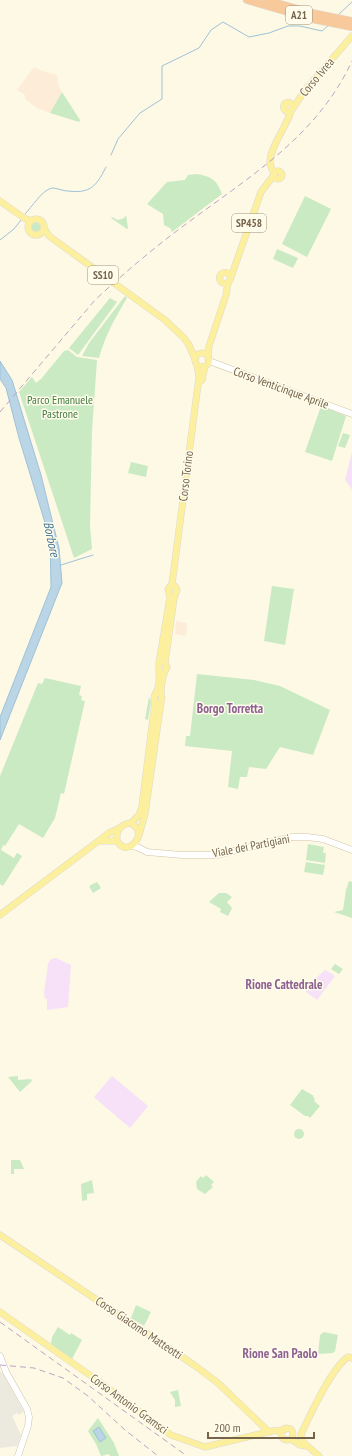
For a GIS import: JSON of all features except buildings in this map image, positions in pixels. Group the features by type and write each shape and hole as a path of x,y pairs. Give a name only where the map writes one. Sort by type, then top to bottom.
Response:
{"highway":[{"name":"A21","path":"247,0 312,19 352,27"},
{"name":"A21","path":"266,0 312,13 352,21"}],"main road":[{"name":"Corso Ivrea","path":"227,281 236,266 262,190 276,175 270,160 275,145 287,120 290,108 352,36"},
{"name":"SS10","path":"0,201 30,223"},
{"name":"SS10","path":"35,219 42,220 44,224 42,231 37,235 32,234 29,230 30,223 35,219"},
{"name":"SS10","path":"42,231 165,320 178,331 190,346"},
{"path":"227,281 221,282 221,275 236,266"},
{"path":"197,365 201,367 205,358 226,295 229,274 226,273"},
{"path":"190,346 205,358"},
{"path":"190,346 195,358 205,358"},
{"name":"Corso Torino","path":"173,586 199,374 195,358"},
{"name":"Corso Torino","path":"131,823 139,815 142,806 158,702 162,699 161,693 166,667 162,663 170,597 168,589 173,586 205,358"},
{"name":"Corso Torino","path":"138,837 145,814 158,702"},
{"path":"0,915 98,841 109,833 131,823 137,828 138,837 136,842 131,846 123,846 117,841 98,841"},
{"path":"117,841 117,834 120,828"},
{"name":"Corso Giacomo Matteotti","path":"0,1235 194,1365 218,1383 271,1432"},
{"name":"Corso Antonio Gramsci","path":"0,1312 101,1383 171,1435 205,1447 271,1432 282,1432"},
{"path":"319,1456 306,1446 301,1437 334,1370 343,1360 348,1357 352,1358"},
{"path":"305,1427 292,1431 288,1428 282,1432 284,1440 291,1439 300,1445 306,1446"},
{"path":"291,1439 293,1435 292,1431"}],"street":[{"name":"Corso Venticinque Aprile","path":"205,358 352,414"},
{"name":"Viale dei Partigiani","path":"131,846 147,852 182,855 216,855 292,837 306,836 323,839 352,850"},
{"path":"138,837 140,845 147,852"},
{"path":"0,1356 6,1372 29,1417 28,1426 18,1456"}],"shaded area":[{"path":"34,67 57,75 59,87 62,92 50,113 37,108 25,99 25,95 17,90"},
{"path":"352,452 352,490 345,480"},
{"path":"176,621 187,623 186,636 175,634"},
{"path":"56,958 71,965 68,1007 47,1010 47,999 45,999 44,993 48,964 51,959"},
{"path":"325,970 335,976 317,1000 306,992 306,990"},
{"path":"112,1076 148,1106 130,1128 94,1097"},
{"path":"0,1371 24,1412 18,1415 17,1413 12,1416 21,1435 17,1446 0,1448"}],"green space":[{"path":"62,92 80,120 79,122 50,113"},
{"path":"196,174 206,176 216,182 222,194 172,232 170,228 164,225 163,214 147,204 167,182 185,180 188,175"},
{"path":"305,196 331,209 307,257 282,244"},
{"path":"126,215 127,229 111,218 112,217 118,220 124,218"},
{"path":"34,223 38,223 40,227 38,231 34,231 32,229 32,225"},
{"path":"277,249 298,258 293,268 273,259"},
{"path":"125,296 127,298 104,342 99,358 82,356 89,343"},
{"path":"110,298 117,302 78,355 69,348"},
{"name":"Parco Emanuele Pastrone","path":"68,350 77,357 97,360 92,431 90,526 92,549 74,558 19,392 32,377 36,383 41,379 64,351"},
{"path":"321,406 346,416 332,461 305,452"},
{"path":"343,433 350,435 345,448 338,446"},
{"path":"131,462 148,466 146,477 128,473"},
{"path":"272,586 294,589 285,645 264,641"},
{"path":"197,674 254,680 280,686 330,710 313,755 280,747 266,769 249,767 247,777 240,777 238,789 228,787 232,751 185,746 186,736 190,736"},
{"path":"45,678 81,686 79,695 82,696 81,700 85,701 64,794 61,793 55,818 43,838 19,824 5,846 3,845 1,850 14,858 17,853 22,856 3,886 0,884 0,776 38,683 42,684"},
{"path":"149,697 151,702 148,720 145,719"},
{"path":"308,844 324,847 323,853 326,853 325,863 306,860"},
{"path":"306,862 325,865 323,875 304,872"},
{"path":"349,881 352,882 352,918 334,912 343,910"},
{"path":"97,882 101,888 93,893 89,886"},
{"path":"219,893 226,893 232,897 227,902 232,908 228,916 220,912 221,909 209,902"},
{"path":"335,964 343,969 339,974 331,969"},
{"path":"18,1076 18,1080 31,1079 32,1081 20,1092 8,1077"},
{"path":"302,1089 314,1096 314,1101 320,1106 310,1118 290,1105"},
{"path":"297,1129 301,1129 303,1130 303,1138 297,1139 294,1136 294,1132"},
{"path":"11,1160 20,1160 24,1169 14,1169 14,1174 11,1174"},
{"path":"206,1175 214,1182 211,1185 213,1187 205,1194 197,1189 196,1182 201,1176 203,1178"},
{"path":"92,1180 94,1193 87,1194 87,1200 82,1201 81,1184"},
{"path":"136,1305 151,1312 144,1326 131,1318"},
{"path":"58,1327 70,1335 71,1333 82,1340 72,1359 51,1344 52,1337"},
{"path":"324,1332 338,1335 335,1351 333,1353 318,1354 320,1335"},
{"path":"178,1390 181,1406 175,1407 175,1400 170,1392"},
{"path":"98,1418 114,1443 119,1456 110,1456 109,1454 101,1456 88,1431"}],"water":[{"name":"Borbore","path":"0,361 12,380 41,475 59,548 62,583 0,740 0,717 51,587 50,539 19,438 6,388 0,379"},
{"path":"99,1427 106,1438 100,1442 93,1431"}],"waterway":[{"path":"338,15 352,2"},
{"path":"111,155 118,139 140,113 162,99 162,66 199,48 211,30 223,22 249,37 269,33 288,26 300,26 322,31 329,25"},
{"path":"25,214 48,189 54,188 76,192 92,187 100,179 106,167"},
{"path":"0,240 14,229 21,220"},
{"path":"61,565 93,555"}],"railway":[{"path":"0,412 95,300 125,273 178,230 253,175 299,136 337,89 352,61"},
{"path":"0,1322 187,1456"},
{"path":"0,1365 34,1368 63,1378 88,1396 125,1430 158,1456"}],"district":[{"name":"Borgo Torretta","path":"230,708"},
{"name":"Rione Cattedrale","path":"284,984"},
{"name":"Rione San Paolo","path":"280,1353"}]}
